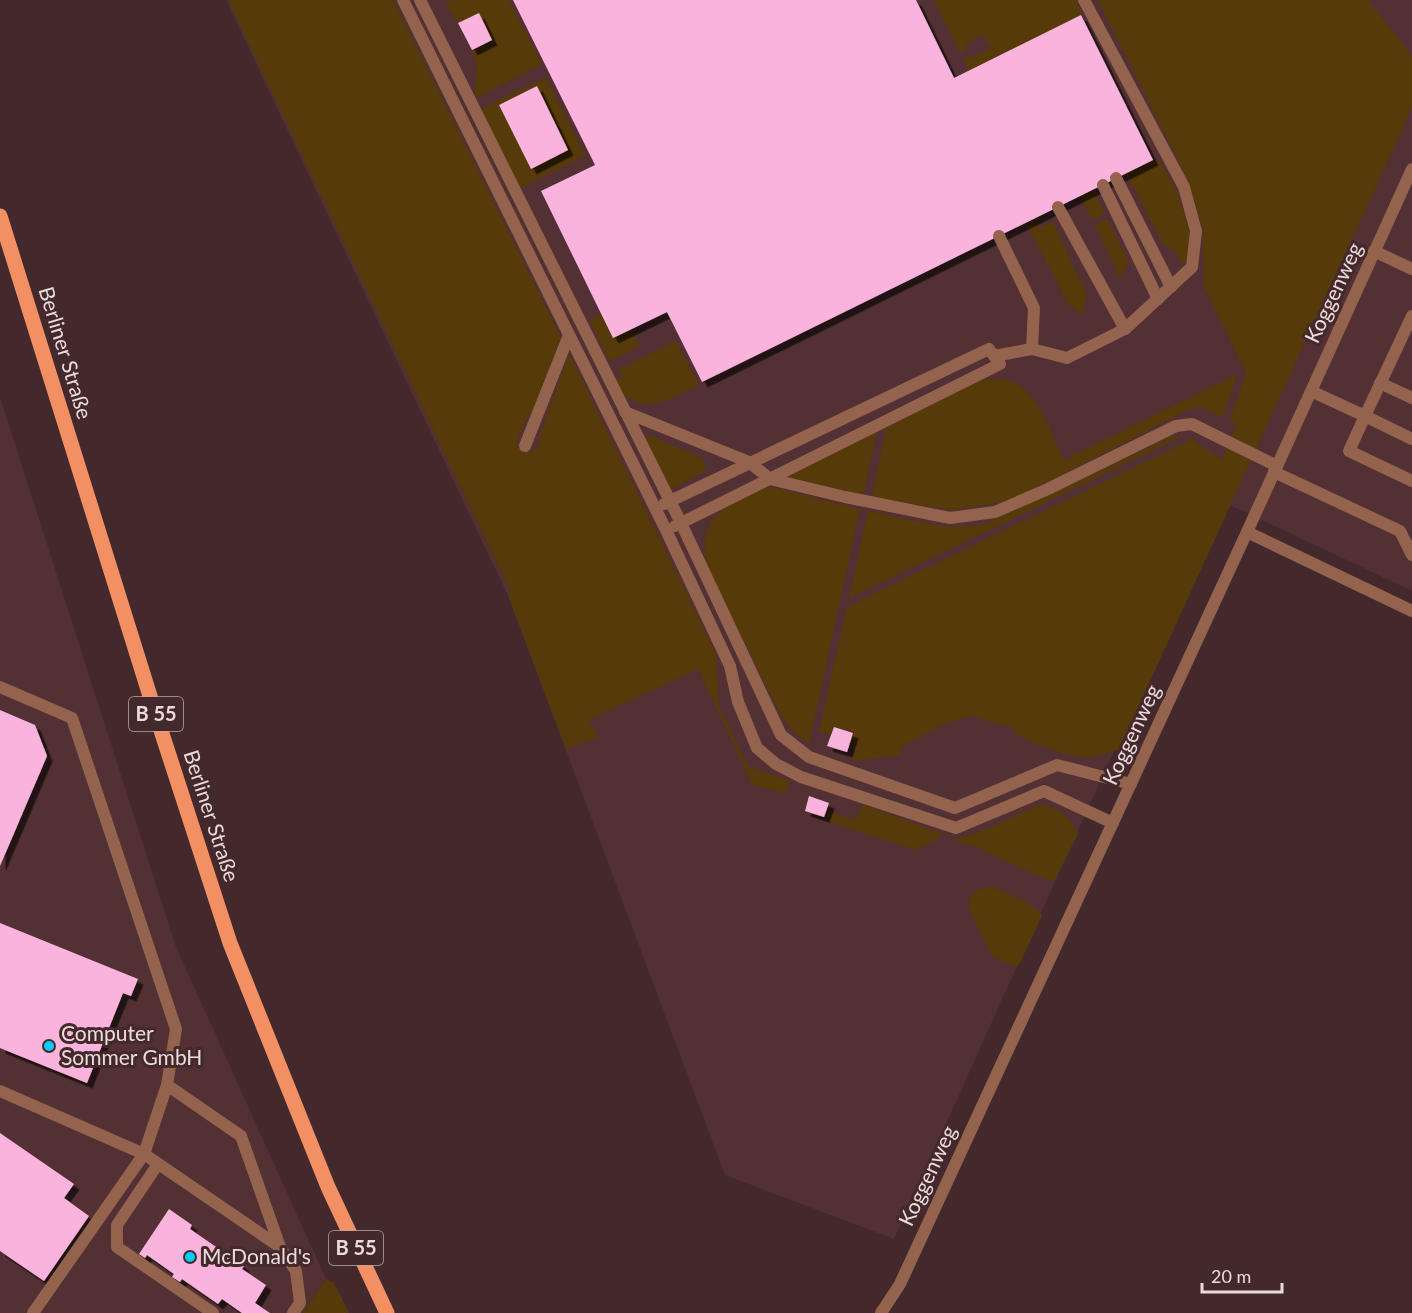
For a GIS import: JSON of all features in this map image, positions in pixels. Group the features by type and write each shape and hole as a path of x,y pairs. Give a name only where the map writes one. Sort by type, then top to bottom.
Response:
{"main road":[{"name":"Berliner Straße","path":"0,216 155,712 230,943 328,1187 387,1313"}],"street":[{"path":"404,0 666,530 730,666 738,702 757,748 776,764 801,777 956,828 1044,791 1113,823"},
{"path":"420,0 681,524 781,735 809,757 955,808 1057,765 1131,784"},
{"path":"994,356 1032,349 1067,358 1125,329 1192,267 1196,231 1184,188 1084,0"},
{"name":"Koggenweg","path":"881,1313 900,1284 1412,169"},
{"path":"1116,178 1172,287"},
{"path":"1103,185 1158,299"},
{"path":"1058,207 1125,329"},
{"path":"999,236 1034,308 1032,349"},
{"path":"1374,251 1412,269"},
{"path":"1412,316 1407,341 1380,383 1349,451 1412,481"},
{"path":"525,446 569,335"},
{"path":"655,508 989,349 1000,364 666,530"},
{"path":"1380,383 1412,398"},
{"path":"1311,391 1412,439"},
{"path":"625,412 749,462 770,479 950,518 995,512 1048,489 1176,426 1192,424 1275,469 1400,531 1412,555"},
{"path":"1247,532 1412,611"},
{"path":"0,687 72,718 176,1029 167,1086 144,1154 33,1313"},
{"path":"167,1086 241,1136 280,1247 296,1271 300,1303 293,1313"},
{"path":"0,1091 144,1154 280,1247"},
{"path":"159,1164 117,1225 117,1247 213,1313"}],"shaded area":[{"path":"226,0 1412,0 1412,591 1226,503 894,1239 725,1175 509,598"},
{"path":"228,0 393,0 561,338 532,413 519,433 517,448 525,449 530,453 541,443 538,440 569,354 716,654 719,707 748,766 790,781 785,794 752,784 698,669 589,720 598,737 566,749 509,598 510,590"},
{"path":"452,0 509,0 542,64 475,99 477,66 472,50 492,40 479,13 458,23 445,3"},
{"path":"934,0 1077,0 1081,15 969,71 963,58 969,55 971,58 991,48 983,35 965,45 966,49 960,53"},
{"path":"1098,0 1368,0 1412,56 1412,108 1119,749 1090,757 1068,755 1014,734 1015,729 971,716 940,726 901,747 900,755 852,761 856,745 850,743 853,733 834,727 831,734 819,731 847,607 1192,439 1222,460 1236,424 1230,420 1246,373 1204,287 1203,229 1198,210 1187,178"},
{"path":"546,77 585,155 520,189 480,109"},
{"path":"1156,159 1163,167 1178,195 1184,212 1190,244 1189,256 1183,265 1174,250 1164,246 1126,173"},
{"path":"1093,189 1105,214 1092,220 1080,196"},
{"path":"1033,219 1038,228 1053,222 1087,295 1083,315 1068,304 1026,223"},
{"path":"1107,219 1129,262 1120,278 1095,225"},
{"path":"602,314 613,338 631,329 640,346 609,361 589,320"},
{"path":"676,341 699,385 665,401 654,403 643,404 623,394 614,382 622,377 618,370"},
{"path":"1237,374 1222,417 1200,407 1190,409 1003,502 952,510 872,497 886,428 979,381 997,378 1012,381 1024,389 1035,401 1043,415 1064,460"},
{"path":"0,397 176,947 326,1279 303,1313 0,1313"},
{"path":"877,432 863,495 785,477"},
{"path":"647,434 703,459 706,471 670,488 645,440"},
{"path":"1172,436 1183,436 849,598 868,511 939,526 979,526"},
{"path":"767,486 860,509 809,744 795,733 782,717 710,574 705,554 708,526 715,516 737,501"},
{"path":"1040,804 1052,807 1063,814 1078,834 1054,881 1047,880 973,846 953,840 985,830"},
{"path":"864,805 941,833 939,840 916,850 825,820 828,811 856,820"},
{"path":"986,887 992,887 1020,899 1039,911 1042,916 1019,965 1012,966 992,956 969,909 973,894"},
{"path":"326,1279 334,1283 349,1313 303,1313"}],"building":[{"path":"513,0 916,0 954,78 1081,15 1153,160 702,382 667,312 613,338 541,191 595,165"},
{"path":"479,13 492,40 472,50 458,23"},
{"path":"537,86 568,150 531,169 499,105"},
{"path":"0,710 35,725 47,756 0,866"},
{"path":"834,727 853,733 847,752 827,746"},
{"path":"809,796 829,803 824,817 805,811"},
{"path":"0,923 138,979 131,996 123,993 87,1083 0,1048"},
{"path":"0,1133 74,1184 64,1198 89,1216 44,1281 0,1251"},
{"name":"McDonald's","path":"169,1209 192,1225 190,1229 244,1266 242,1269 266,1285 255,1303 270,1313 242,1313 222,1299 218,1304 182,1279 180,1282 172,1277 174,1274 147,1255 145,1258 139,1254"}],"place":[{"name":"Computer Sommer GmbH","path":"49,1046"},
{"name":"McDonald's","path":"190,1257"}]}
